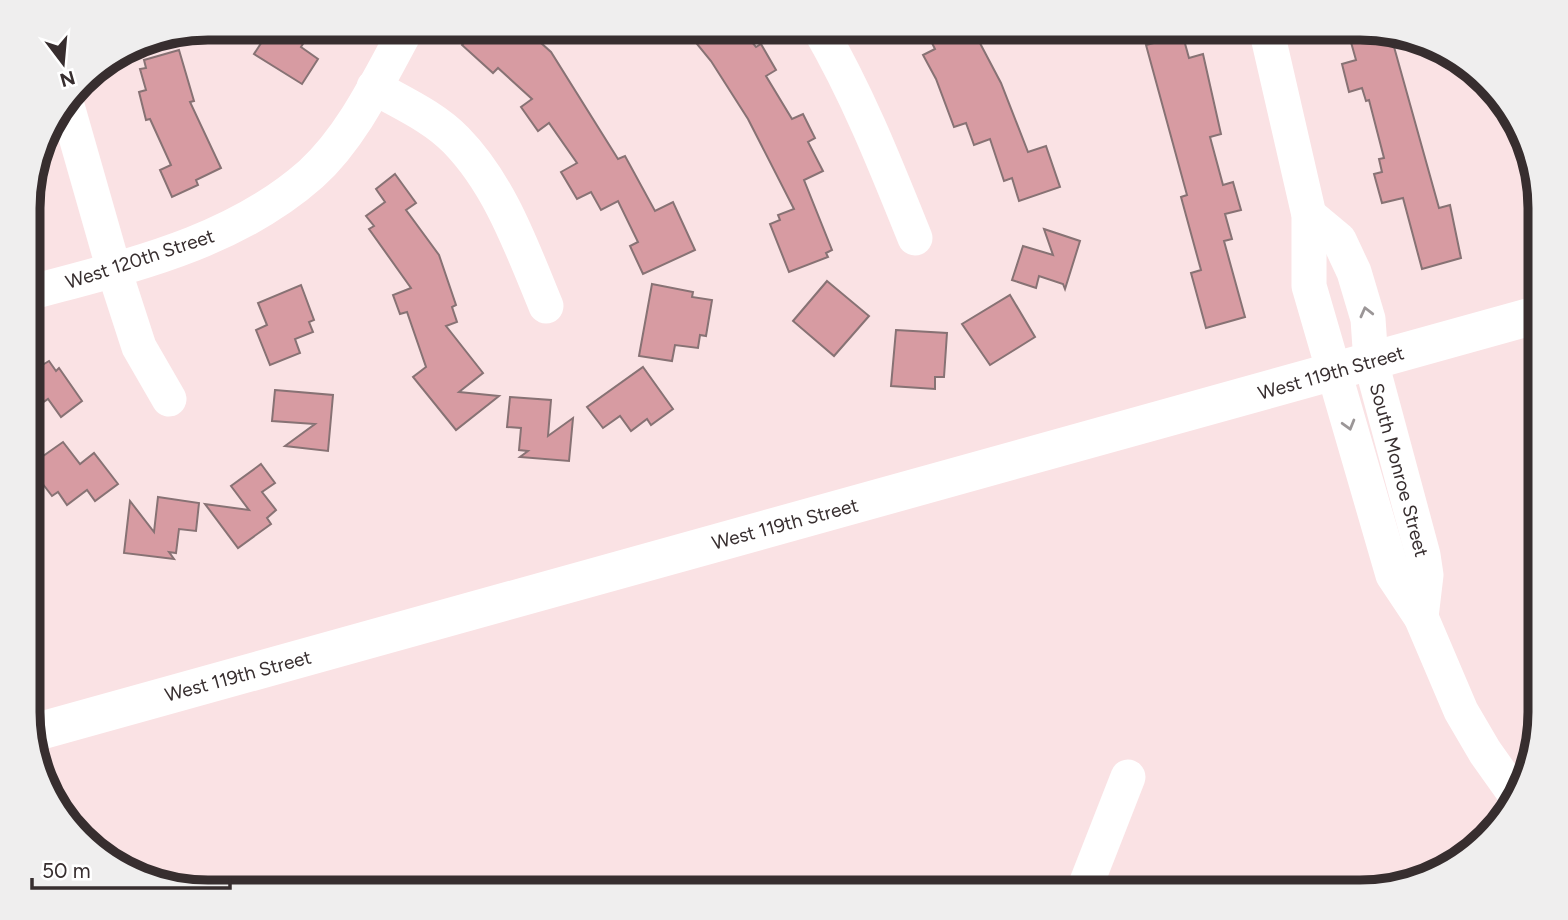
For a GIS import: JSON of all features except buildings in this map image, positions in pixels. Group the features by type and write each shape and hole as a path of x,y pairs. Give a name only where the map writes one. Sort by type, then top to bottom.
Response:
{"main road":[{"name":"West 119th Street","path":"42,731 1527,318"}],"street":[{"path":"825,40 869,125 915,238"},
{"name":"South Monroe Street","path":"1269,40 1309,215 1309,286 1393,575 1421,617 1461,711 1485,752 1510,785"},
{"name":"West 120th Street","path":"40,290 114,270 220,234 269,205 312,173 341,138 400,41"},
{"path":"374,87 423,115 456,139 484,175 512,223 546,306"},
{"path":"69,115 139,347 169,399"},
{"name":"South Monroe Street","path":"1309,215 1339,240 1354,272 1368,319 1371,362 1423,555 1426,575 1421,617"},
{"path":"1088,879 1128,777"}]}
